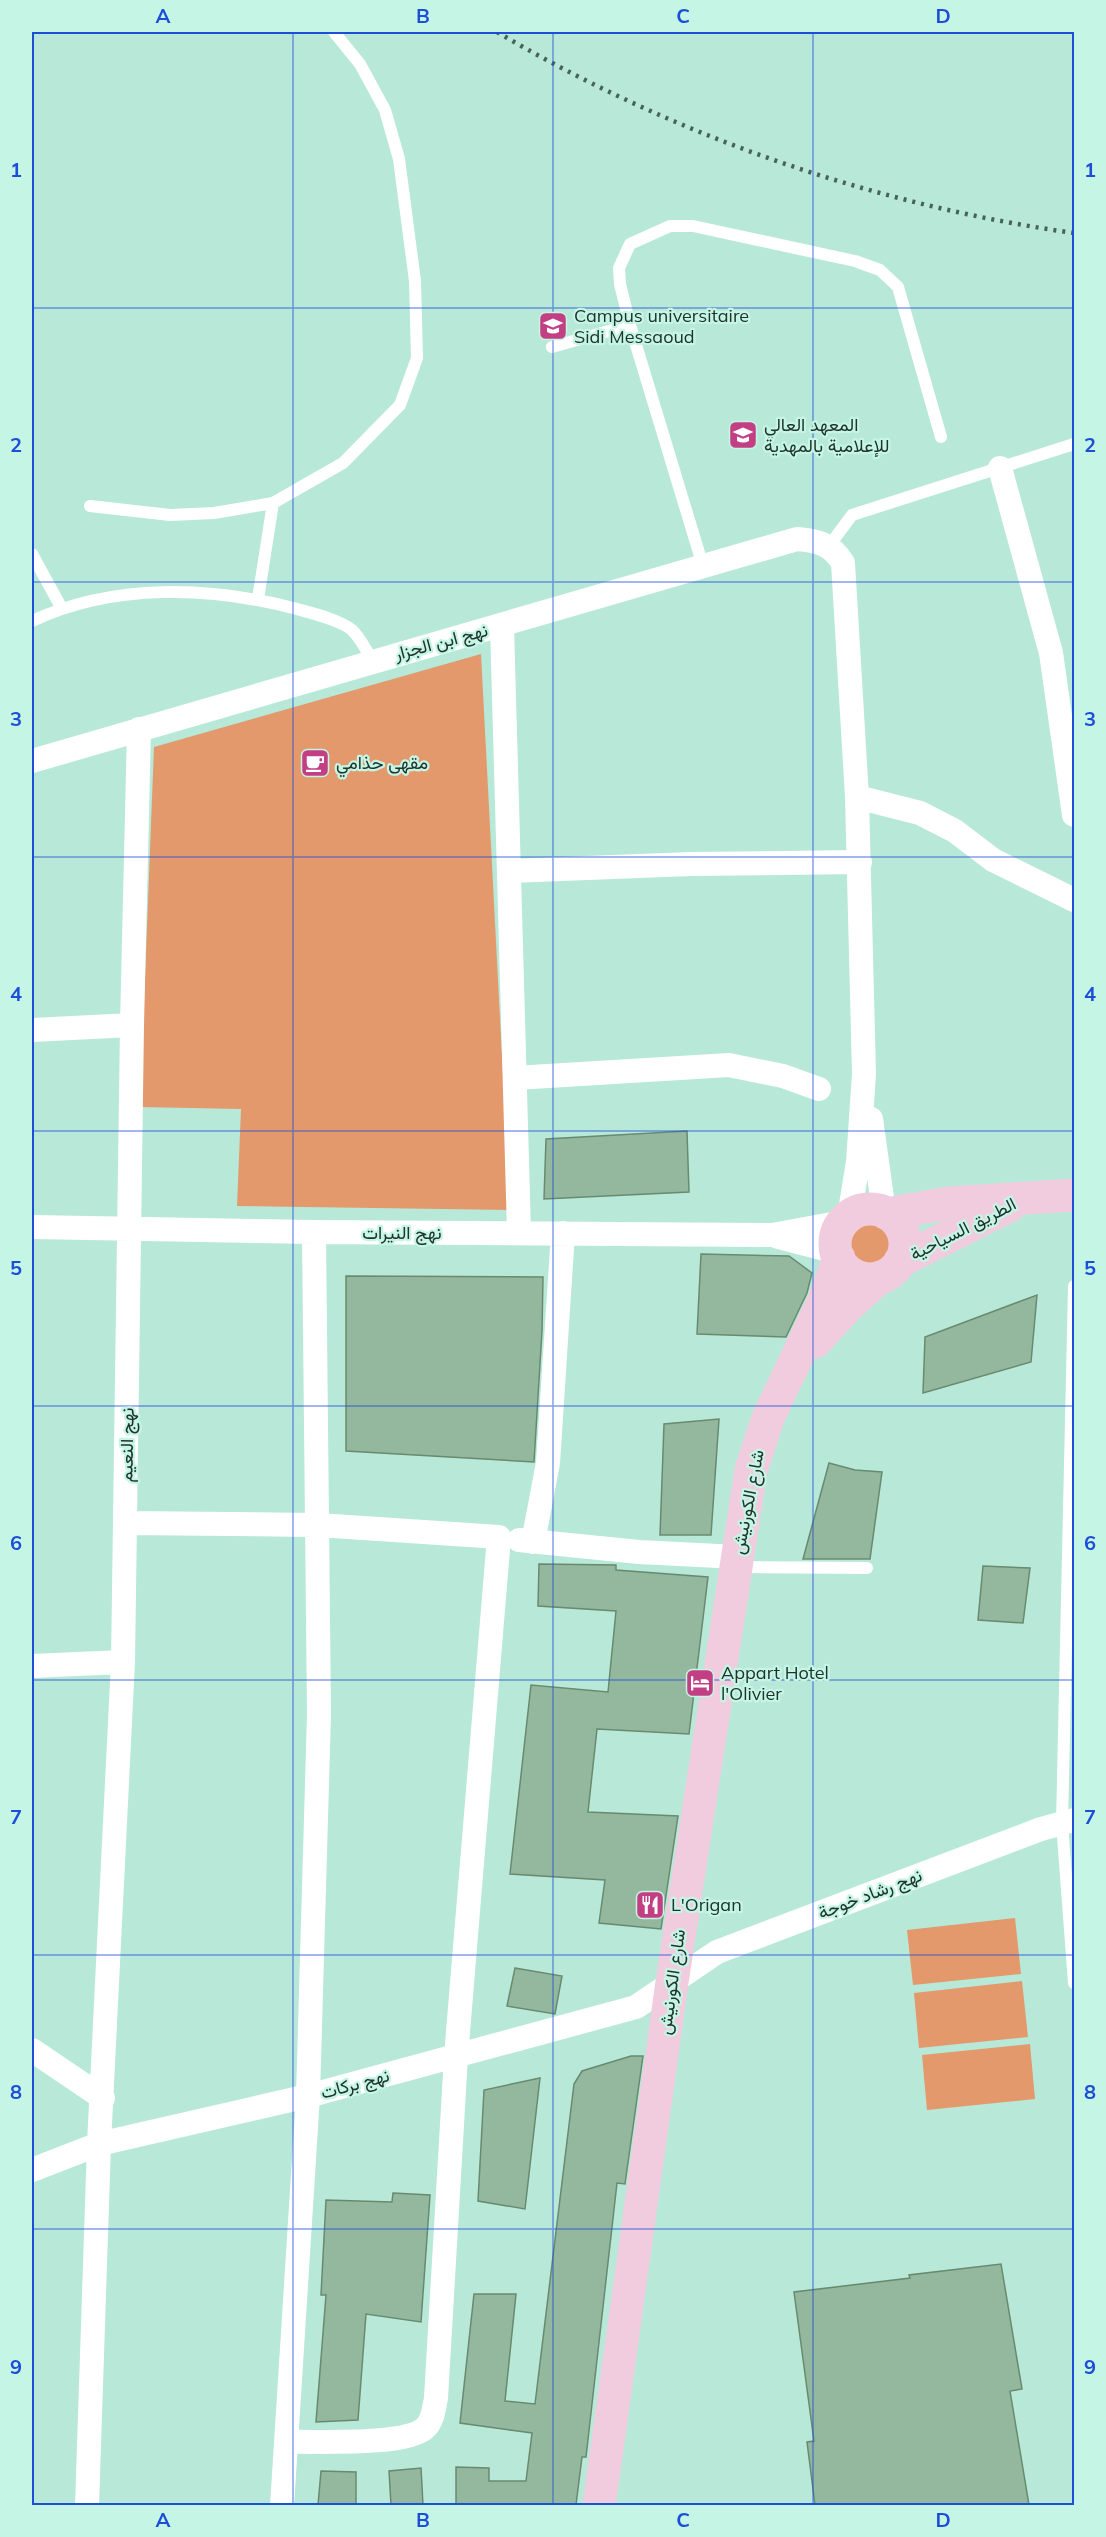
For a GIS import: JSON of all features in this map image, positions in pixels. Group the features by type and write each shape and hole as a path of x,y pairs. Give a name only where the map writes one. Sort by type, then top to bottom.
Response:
{"main road":[{"name":"الطريق السياحية","path":"886,1213 948,1203 1074,1195"},
{"name":"الطريق السياحية","path":"890,1269 1026,1198"},
{"path":"866,1209 886,1213 894,1219 904,1234 905,1244 890,1269 860,1277 844,1266 842,1237 866,1209"},
{"name":"شارع الكورنيش","path":"599,2505 672,1982 751,1470 768,1418 824,1300 842,1237"},
{"name":"شارع الكورنيش","path":"797,1360 847,1307 890,1269"}],"street":[{"path":"1000,468 1051,653 1074,815"},
{"name":"نهج ابن الجزار","path":"32,761 797,538 818,540 836,554"},
{"path":"836,554 857,797 864,1074 858,1162 842,1237"},
{"path":"502,625 519,1233"},
{"name":"نهج النعيم","path":"87,2505 99,2144 123,1662 132,1025 139,729"},
{"path":"857,797 920,813 955,831 993,860 1074,900"},
{"path":"510,871 691,864 860,862"},
{"path":"32,1030 132,1025"},
{"path":"515,1078 729,1065 783,1076 819,1089"},
{"path":"864,1074 886,1213"},
{"name":"نهج النيرات","path":"32,1227 842,1237"},
{"path":"282,2505 308,2097 319,1714 314,1232"},
{"path":"533,1542 548,1463 563,1233"},
{"path":"126,1523 318,1525 499,1537 737,1562"},
{"path":"287,2442 386,2440 406,2437 427,2427 432,2417 436,2398 456,2056 499,1537"},
{"path":"32,1666 123,1662"},
{"name":"نهج رشاد خوجة","path":"672,1982 717,1952 1068,1822"},
{"name":"نهج بركات","path":"32,2170 99,2144 308,2097 636,2007 672,1982"},
{"path":"32,2050 103,2098"}],"lane":[{"path":"90,506 170,515 214,513 273,503 344,463 400,405 417,358 416,281 399,159 385,110 360,64 334,32"},
{"path":"703,566 630,325 620,284 619,268 630,243 670,226 693,226 863,264 880,270 898,287 941,437"},
{"path":"552,347 630,325"},
{"path":"836,554 852,514 1074,444"},
{"path":"258,599 273,503"},
{"path":"32,554 61,608"},
{"path":"32,621 61,608 118,594 183,592 258,599 316,614 352,630 373,661"},
{"path":"1074,1286 1068,1822 1074,1983"},
{"path":"737,1562 867,1568"}],"shaded area":[{"path":"481,654 510,1210 237,1206 241,1109 140,1107 154,747"},
{"path":"871,1220 880,1221 887,1226 892,1233 892,1251 887,1258 880,1263 871,1264 862,1263 855,1258 850,1251 849,1242 850,1233 855,1226 862,1221"},
{"path":"1015,1918 1021,1974 913,1985 907,1930"},
{"path":"1022,1981 1028,2037 919,2048 914,1993"},
{"path":"1030,2044 1035,2099 927,2110 922,2055"}],"building":[{"path":"687,1131 689,1192 544,1199 546,1139"},
{"path":"701,1254 789,1256 812,1273 807,1293 786,1337 697,1334"},
{"path":"346,1276 543,1277 534,1462 346,1451"},
{"path":"1037,1295 1031,1362 923,1393 925,1337"},
{"path":"719,1419 711,1535 660,1535 664,1424"},
{"path":"829,1463 855,1470 882,1472 870,1559 803,1559"},
{"path":"539,1564 616,1565 616,1570 708,1577 689,1734 597,1729 588,1812 678,1816 661,1929 599,1923 605,1880 510,1874 531,1685 608,1692 616,1611 538,1606"},
{"path":"983,1566 1030,1568 1023,1623 978,1620"},
{"path":"515,1968 562,1976 555,2014 507,2006"},
{"path":"631,2056 643,2056 625,2184 617,2183 586,2457 582,2457 576,2505 456,2505 456,2467 489,2468 489,2481 526,2481 532,2433 460,2423 474,2294 516,2294 505,2401 535,2404 574,2084 582,2071"},
{"path":"540,2078 525,2209 478,2201 484,2090"},
{"path":"393,2193 430,2195 421,2322 366,2314 358,2420 316,2422 326,2295 321,2295 326,2200 392,2202"},
{"path":"1001,2264 1022,2389 1010,2391 1029,2505 815,2505 807,2442 814,2441 794,2292"},
{"path":"421,2468 423,2505 391,2505 389,2471"},
{"path":"321,2471 356,2472 356,2505 318,2505"}],"railway":[{"path":"497,32 633,103 776,161 924,204 999,221 1074,233"}],"place":[{"name":"Campus universitaire Sidi Messaoud","path":"553,326"},
{"name":"المعهد العالي للإعلامية بالمهدية","path":"743,435"},
{"name":"مقهى حذامي","path":"315,763"},
{"name":"Appart Hotel l'Olivier","path":"700,1683"},
{"name":"L'Origan","path":"650,1905"}]}
